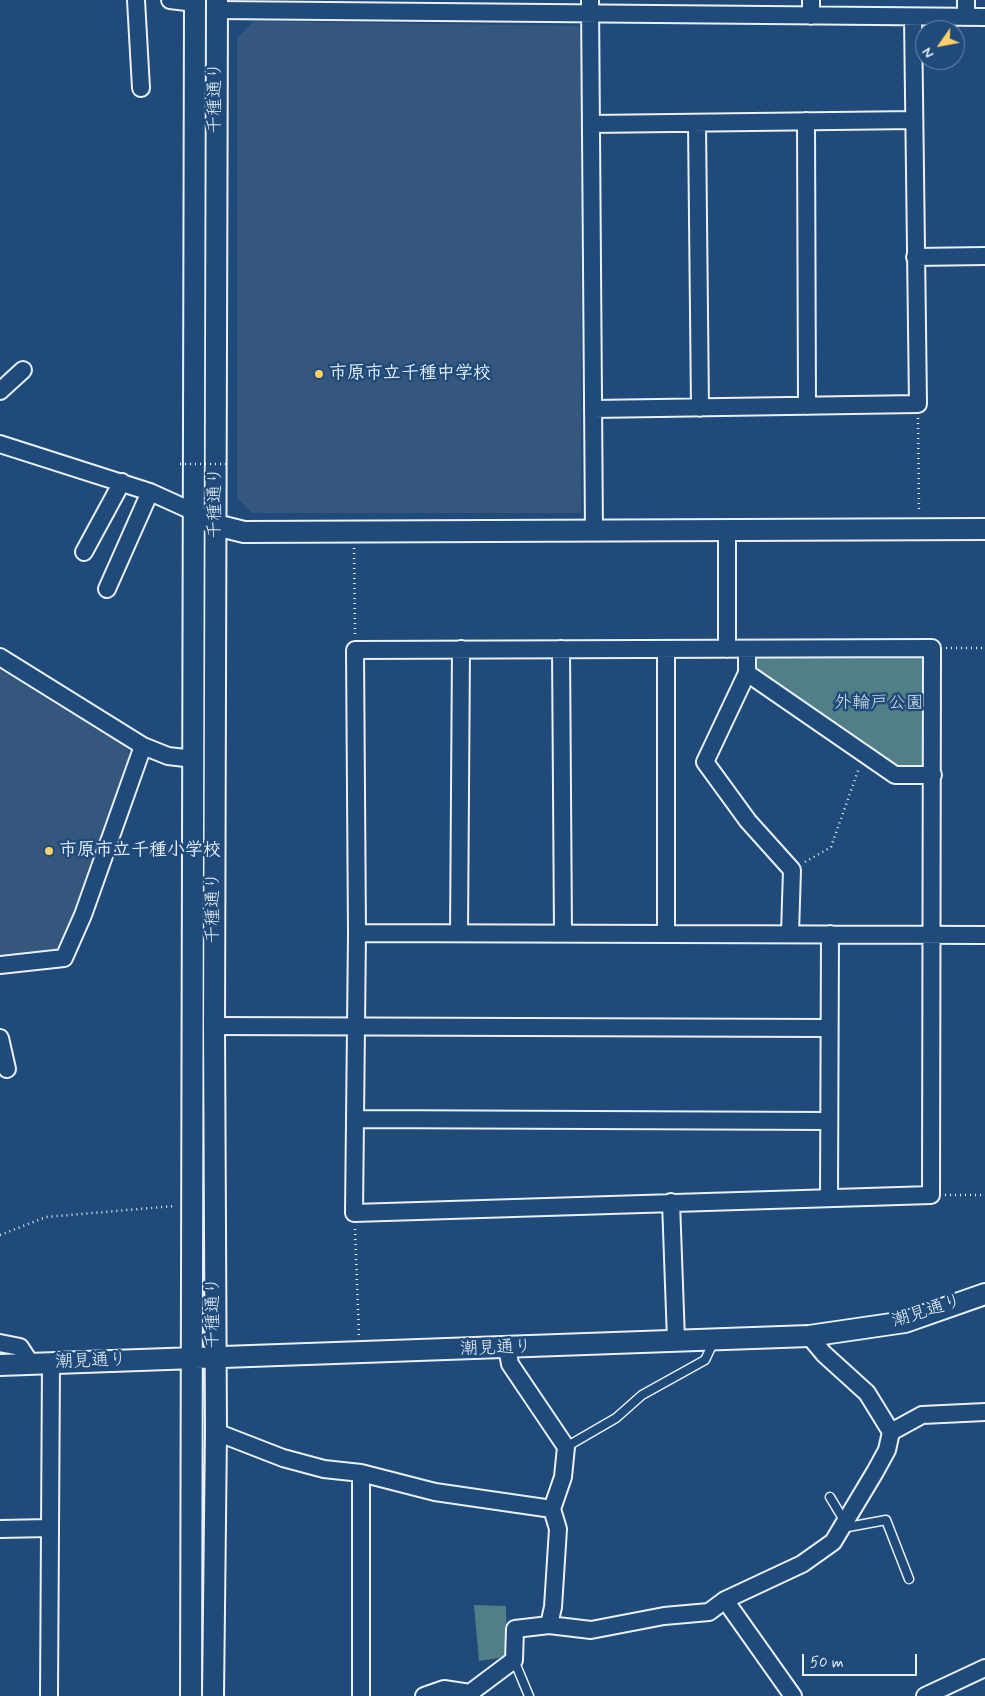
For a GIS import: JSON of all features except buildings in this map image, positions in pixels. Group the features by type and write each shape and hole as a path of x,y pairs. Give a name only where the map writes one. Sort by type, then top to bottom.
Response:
{"street":[{"path":"136,0 141,88"},
{"path":"170,0 195,2"},
{"path":"966,0 966,17"},
{"name":"千種通り","path":"191,1696 194,759 192,511 195,2"},
{"path":"217,5 811,8 913,17 985,18"},
{"name":"千種通り","path":"213,1696 216,1432 214,1358 214,1026 217,5"},
{"path":"590,6 594,531"},
{"path":"593,409 918,404 913,17"},
{"path":"591,124 914,120"},
{"path":"806,121 807,406"},
{"path":"697,123 700,408"},
{"path":"915,257 985,256"},
{"path":"0,391 22,370"},
{"path":"0,444 150,492 192,511 216,525 244,532 985,529"},
{"path":"84,552 122,482"},
{"path":"107,588 150,492"},
{"path":"727,531 727,649"},
{"path":"932,648 931,1195 354,1213 357,933 355,650 666,649 932,648"},
{"path":"460,649 460,933"},
{"path":"561,649 563,933"},
{"path":"666,649 666,932"},
{"path":"747,649 747,673 706,762 748,821 792,870 790,933"},
{"path":"0,657 143,746 168,756 194,759"},
{"path":"747,673 895,775 933,775"},
{"path":"0,965 64,958 83,915 143,746"},
{"path":"357,933 985,934"},
{"path":"829,1197 830,934"},
{"path":"214,1026 829,1028"},
{"path":"0,1038 6,1069"},
{"path":"356,1119 828,1121"},
{"path":"671,1202 676,1340"},
{"name":"潮見通り","path":"0,1365 360,1354 809,1336 905,1322 985,1294"},
{"path":"809,1336 824,1354 867,1393 891,1432"},
{"path":"0,1343 20,1347 31,1364"},
{"path":"507,1348 510,1364 566,1447 563,1477 552,1509 558,1529 553,1607 549,1625"},
{"path":"49,1696 51,1363"},
{"path":"424,1696 444,1688 463,1694 470,1692 514,1660 516,1628 549,1625 591,1630 664,1616 709,1612 724,1600 802,1564 833,1542 883,1457 891,1432 922,1415 985,1412"},
{"path":"216,1432 283,1458 324,1469 362,1473 436,1492 552,1509"},
{"path":"361,1696 362,1473"},
{"path":"0,1530 49,1528"},
{"path":"724,1600 793,1696"},
{"path":"925,1696 985,1668"}],"lane":[{"path":"566,1447 616,1418 642,1395 705,1360 715,1339"},
{"path":"830,1497 844,1523 848,1526 886,1520 909,1579"},
{"path":"514,1660 529,1696"}],"path":[{"path":"918,404 919,529"},
{"path":"180,464 228,464"},
{"path":"354,532 355,650"},
{"path":"932,648 985,648"},
{"path":"792,870 831,847 864,754"},
{"path":"931,1195 985,1195"},
{"path":"0,1235 46,1217 193,1204"},
{"path":"354,1213 360,1354"}],"shaded area":[{"name":"市原市立千種中学校","path":"254,21 577,26 582,31 581,513 252,513 237,498 237,38"},
{"name":"市原市立千種小学校","path":"0,664 124,742 131,758 63,944 51,952 0,957"}],"green space":[{"name":"外輪戸公園","path":"921,657 925,664 926,766 919,770 896,770 756,674 753,663 757,658"},
{"path":"474,1605 506,1606 507,1649 505,1657 479,1661"}],"place":[{"name":"市原市立千種中学校","path":"319,374"},
{"name":"市原市立千種小学校","path":"49,851"}]}
